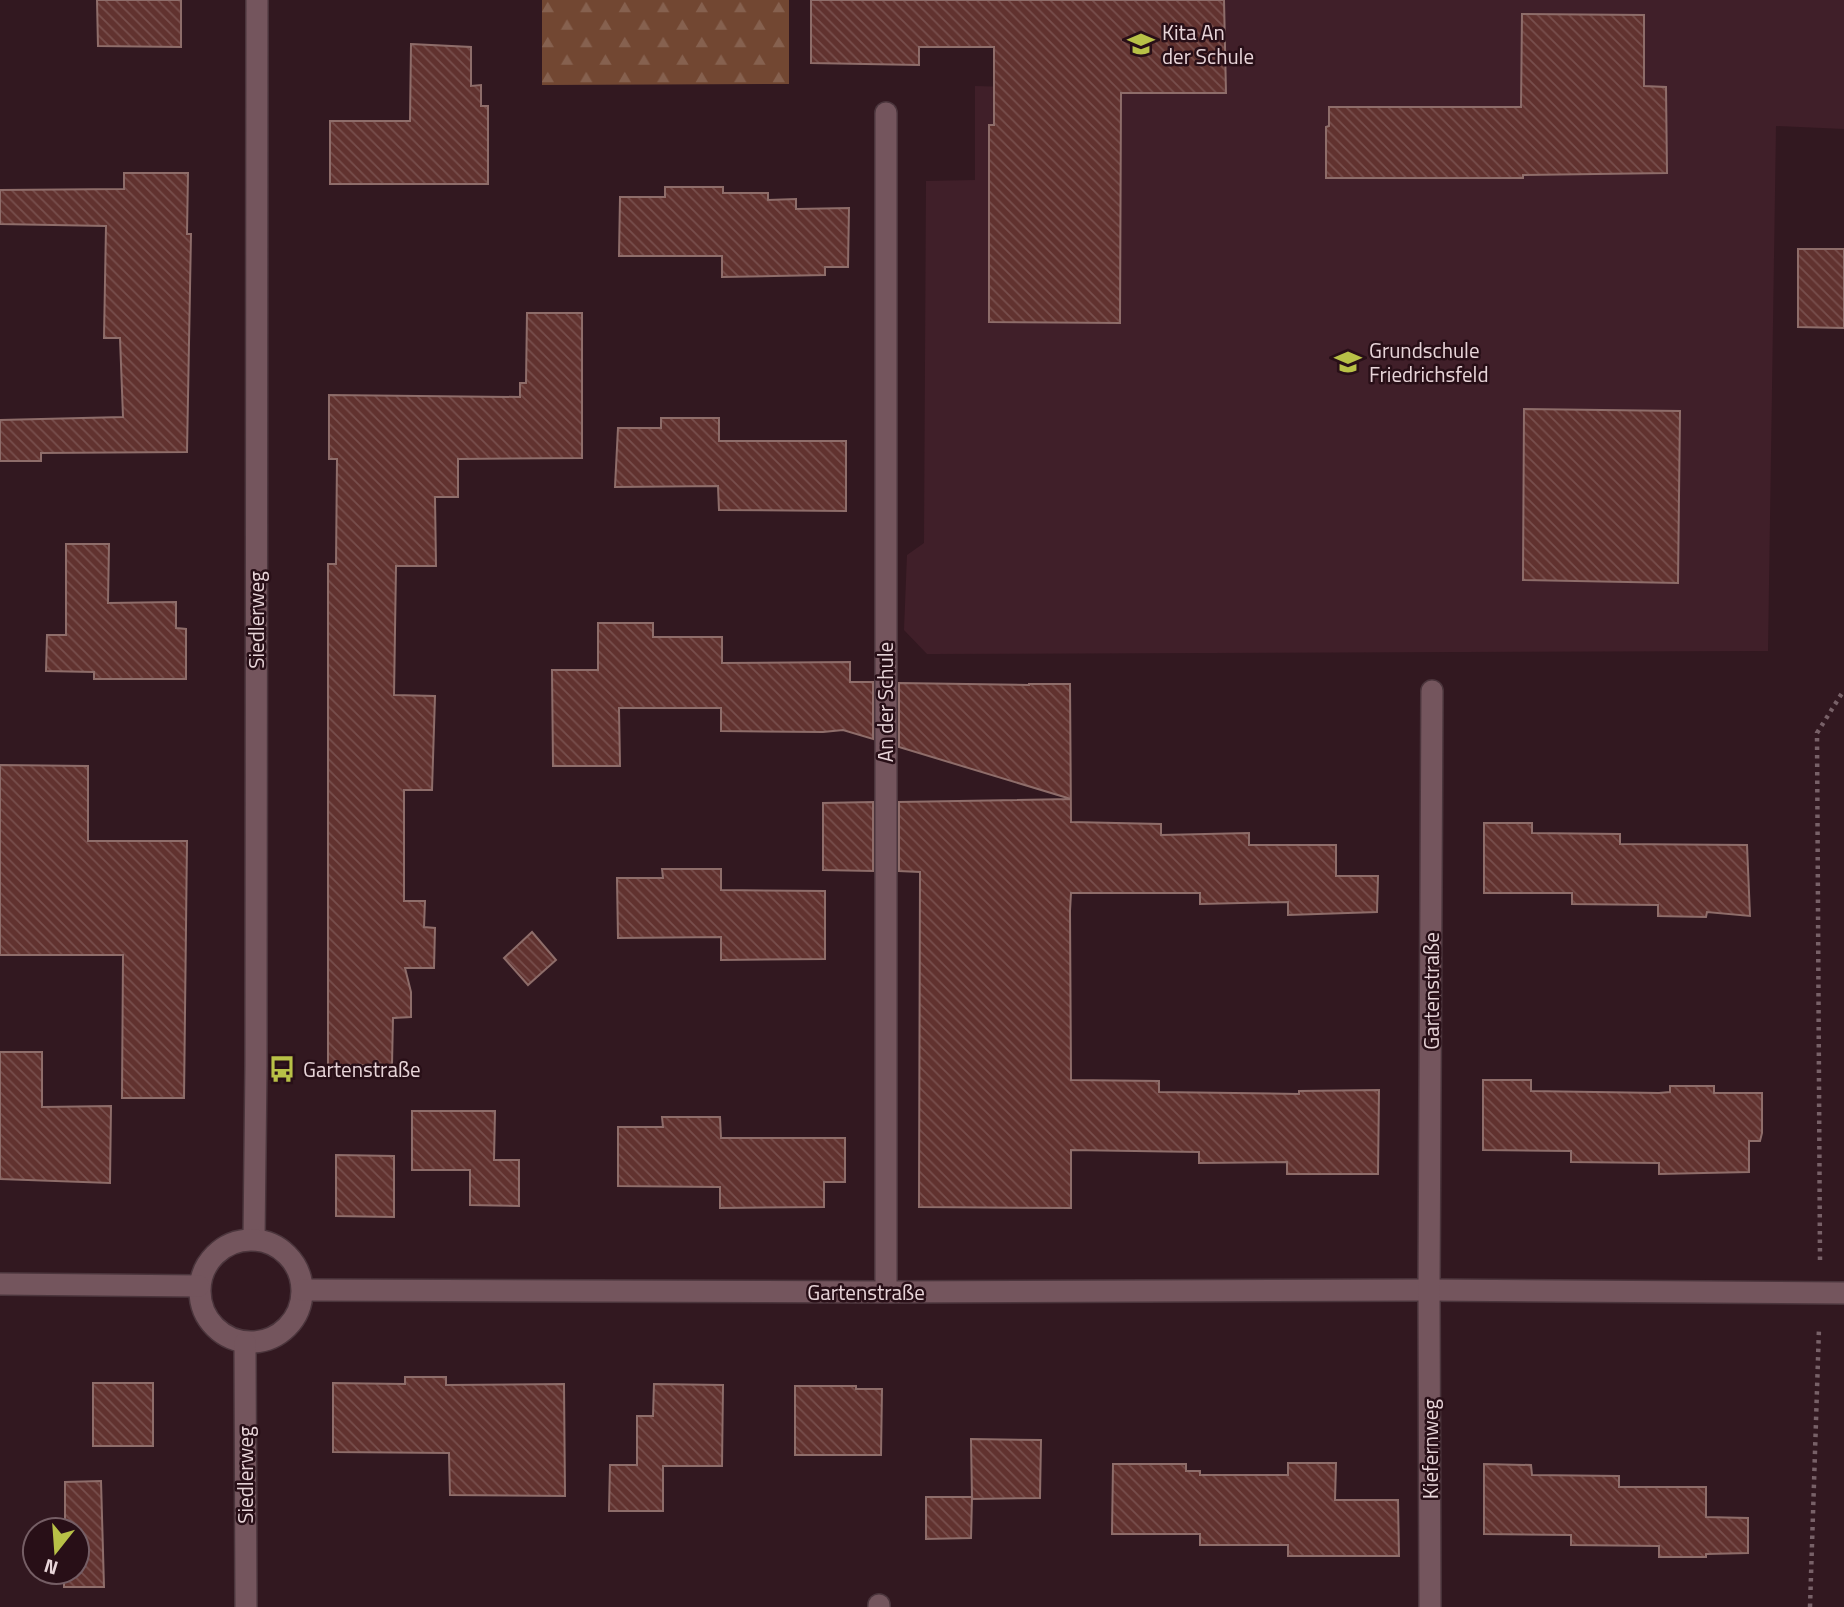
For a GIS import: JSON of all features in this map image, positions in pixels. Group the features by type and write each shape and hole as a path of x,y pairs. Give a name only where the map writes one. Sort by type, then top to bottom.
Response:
{"street":[{"name":"Siedlerweg","path":"254,1239 257,0"},
{"name":"An der Schule","path":"886,113 886,1292"},
{"name":"Gartenstraße","path":"1429,1290 1432,691"},
{"path":"254,1239 279,1247 296,1265 303,1290 295,1319 274,1338 245,1343 220,1333 204,1312 199,1286 208,1261 228,1244 254,1239"},
{"path":"0,1284 199,1286"},
{"name":"Gartenstraße","path":"303,1290 1429,1290 1844,1293"},
{"name":"Kiefernweg","path":"1429,1290 1430,1607"},
{"name":"Siedlerweg","path":"245,1343 246,1607"}],"path":[{"path":"1810,1607 1820,1293 1817,733 1844,690"}],"shaded area":[{"name":"Grundschule Friedrichsfeld","path":"1038,0 1844,0 1844,129 1776,126 1768,651 927,654 904,630 907,555 924,543 926,181 975,180 975,86 1038,88"}],"green space":[{"path":"542,0 789,0 789,84 542,85"}],"building":[{"path":"97,0 181,0 181,47 98,46"},
{"path":"811,0 1224,0 1226,93 1121,93 1120,323 989,322 989,125 994,125 994,47 919,47 919,65 811,63"},
{"path":"1522,14 1644,15 1644,86 1666,87 1667,173 1523,175 1523,178 1326,178 1326,127 1329,126 1329,107 1521,107"},
{"path":"411,44 471,47 471,86 481,85 481,106 488,106 488,184 330,184 330,121 410,121"},
{"path":"124,173 188,173 187,234 191,234 187,452 41,453 41,461 0,461 0,420 123,417 120,338 104,338 106,226 0,224 0,190 124,189"},
{"path":"665,187 723,187 723,193 768,193 768,200 796,199 796,209 849,208 848,267 825,267 825,275 722,277 722,256 619,256 620,197 665,197"},
{"path":"1798,249 1844,249 1844,328 1798,327"},
{"path":"527,313 582,313 582,458 458,459 458,497 435,497 436,566 396,566 394,695 435,696 432,790 404,790 404,901 425,901 424,927 435,928 434,968 405,968 411,992 411,1017 393,1018 392,1065 328,1066 328,564 336,564 337,459 329,459 329,395 520,397 520,383 526,383"},
{"path":"1524,409 1680,411 1678,583 1523,580"},
{"path":"661,418 719,418 719,441 846,441 846,511 719,510 718,486 615,487 618,428 661,428"},
{"path":"66,544 109,544 108,603 176,602 176,628 186,629 186,679 94,679 94,672 46,671 47,635 66,635"},
{"path":"598,623 653,623 653,637 722,637 722,663 850,662 850,682 873,682 873,739 843,730 721,731 721,708 619,708 620,766 553,766 552,670 598,670"},
{"path":"899,683 1070,684 1071,799 899,747"},
{"path":"0,765 88,766 88,841 187,841 184,1098 122,1098 123,955 0,955"},
{"path":"1071,799 1071,822 1161,824 1161,835 1249,833 1249,845 1336,845 1336,876 1378,876 1377,912 1288,915 1288,902 1200,904 1200,893 1071,893 1070,911 1071,1080 1159,1081 1159,1092 1299,1094 1299,1091 1379,1090 1378,1174 1287,1174 1287,1162 1199,1163 1199,1152 1071,1150 1071,1208 919,1207 920,872 899,871 899,802"},
{"path":"873,802 873,871 823,870 823,803"},
{"path":"1484,823 1532,823 1532,833 1620,834 1620,844 1747,845 1750,916 1707,912 1706,917 1658,916 1658,905 1572,904 1572,893 1484,893"},
{"path":"662,869 721,869 721,890 825,891 825,959 721,960 721,937 618,938 617,878 663,878"},
{"path":"532,932 556,960 528,985 504,958"},
{"path":"0,1052 42,1052 42,1107 111,1106 110,1183 0,1179"},
{"path":"1483,1080 1531,1080 1531,1091 1659,1093 1670,1092 1670,1086 1714,1086 1714,1093 1762,1093 1762,1133 1760,1141 1749,1141 1749,1172 1659,1174 1659,1163 1571,1162 1571,1151 1483,1150"},
{"path":"412,1111 495,1111 494,1160 519,1160 519,1206 470,1205 470,1170 412,1170"},
{"path":"662,1117 720,1117 721,1138 845,1138 845,1182 824,1182 824,1207 720,1208 720,1187 618,1186 618,1127 663,1127"},
{"path":"336,1155 394,1156 394,1217 336,1216"},
{"path":"405,1377 446,1377 446,1385 564,1384 565,1496 450,1495 449,1453 333,1452 333,1383 405,1384"},
{"path":"93,1383 153,1383 153,1446 93,1446"},
{"path":"654,1384 723,1385 722,1466 663,1466 663,1511 609,1511 610,1465 637,1465 637,1416 653,1416"},
{"path":"795,1386 856,1386 856,1389 882,1389 881,1455 795,1455"},
{"path":"971,1439 1041,1440 1040,1498 972,1499"},
{"path":"1288,1463 1336,1463 1335,1500 1398,1500 1399,1556 1288,1556 1288,1545 1200,1545 1200,1534 1112,1534 1113,1464 1186,1464 1186,1471 1200,1471 1200,1475 1288,1475"},
{"path":"1484,1464 1531,1465 1532,1475 1619,1476 1619,1487 1706,1487 1706,1517 1748,1518 1748,1553 1706,1554 1706,1557 1659,1557 1659,1546 1571,1545 1571,1535 1484,1534"},
{"path":"101,1481 104,1587 64,1587 91,1586 91,1516 65,1516 65,1482"},
{"path":"926,1497 972,1497 971,1538 926,1539"}],"place":[{"name":"Kita An der Schule","path":"1141,44"},
{"name":"Grundschule Friedrichsfeld","path":"1348,362"},
{"name":"Gartenstraße","path":"282,1069"}]}
